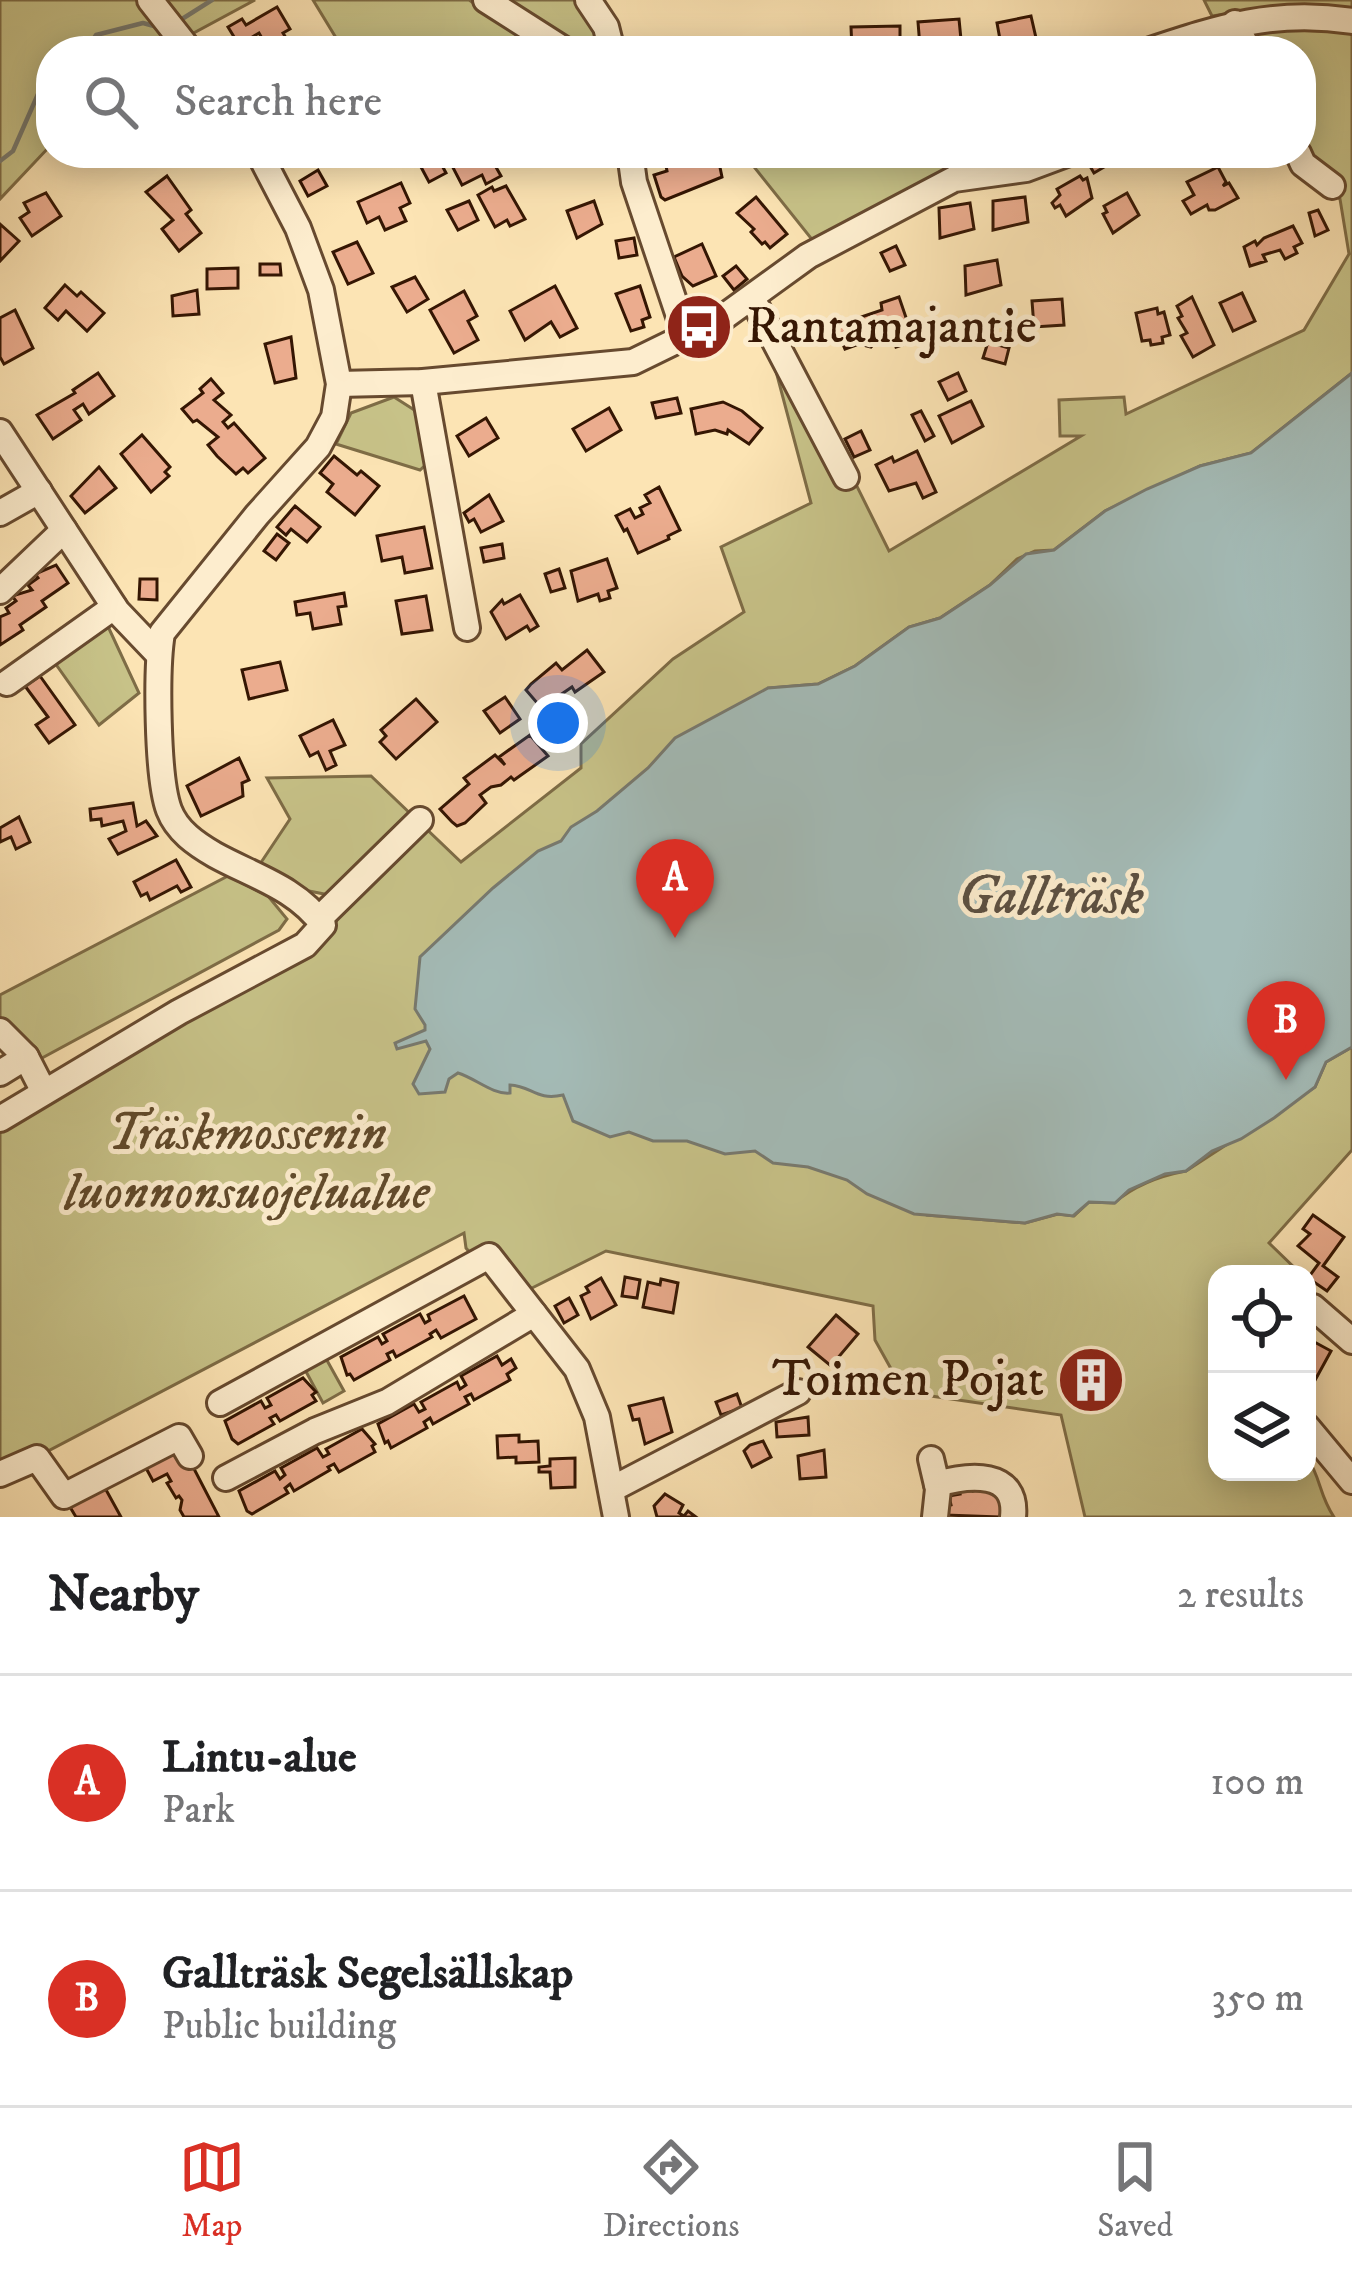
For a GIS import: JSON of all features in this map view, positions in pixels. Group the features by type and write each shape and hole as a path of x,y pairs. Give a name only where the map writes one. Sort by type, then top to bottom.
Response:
{"street":[{"path":"150,0 178,36"},
{"path":"486,0 542,36"},
{"path":"588,0 608,36"},
{"path":"1195,36 1275,16 1352,21"},
{"path":"1235,23 1242,36"},
{"path":"267,168 298,228 321,290 339,384 334,419 318,447 162,633 158,654 168,809 182,832 214,854 282,887 321,922"},
{"path":"633,168 645,219 686,337"},
{"path":"339,384 424,382 626,364 686,337 752,298 808,256 954,179 1028,168"},
{"path":"1308,168 1332,186"},
{"path":"752,298 846,477"},
{"path":"424,382 467,628"},
{"path":"0,432 114,607 158,654"},
{"path":"0,514 39,491"},
{"path":"0,591 64,530"},
{"path":"7,682 114,607"},
{"path":"0,1119 179,1012 305,945 321,922 420,820"},
{"path":"0,1031 26,1058 44,1092"},
{"path":"0,1073 26,1058"},
{"path":"220,1403 489,1256 577,1369 597,1417 616,1517"},
{"path":"1316,1310 1352,1342"},
{"path":"226,1478 315,1431 387,1402 534,1314"},
{"path":"612,1490 798,1392"},
{"path":"0,1474 37,1458 64,1496 179,1437 190,1456"},
{"path":"1316,1438 1352,1480"},
{"path":"935,1517 934,1472 992,1479 1005,1486 1011,1495 1012,1517"}],"green space":[{"path":"0,0 137,0 167,36 36,36 36,161 0,199"},
{"path":"161,0 255,0 188,36"},
{"path":"313,0 469,0 523,36 335,36"},
{"path":"497,0 579,0 589,10 599,36 552,36"},
{"path":"1204,0 1352,0 1352,10 1289,5 1212,16"},
{"name":"Träskmossenin luonnonsuojelualue","path":"1307,29 1352,31 1352,373 1251,453 1200,466 1105,511 1054,550 1017,559 990,585 940,618 909,627 855,666 818,684 769,688 927,1215 1025,1223 1058,1214 1074,1216 1089,1202 1114,1203 1148,1182 1186,1171 1315,1087 1326,1062 1352,1047 1352,1150 1269,1243 1292,1265 1208,1265 1208,1481 1316,1481 1316,1475 1334,1517 1085,1517 1061,1415 904,1392 875,1340 873,1306 606,1251 530,1289 496,1252 478,1262 466,1248 464,1233 46,1452 0,1467 0,1124 321,939 334,896 299,889 260,864 290,819 267,778 371,776 461,862 581,768 581,744 673,659 744,612 721,547 811,503 769,345 783,337 889,551 1081,436 1060,436 1059,400 1124,397 1126,414 1304,330 1349,254 1340,199 1329,190 1316,163 1316,36 1252,36"},
{"path":"755,168 1014,168 814,242"},
{"path":"394,397 419,413 432,459 420,470 336,444 351,413"},
{"path":"105,620 139,693 99,725 55,663"},
{"path":"228,876 268,896 287,919 279,930 42,1058 0,1027 0,995"},
{"path":"324,1355 344,1391 323,1403 303,1366"}],"water":[{"name":"Gallträsk","path":"1352,373 1352,1047 1326,1062 1315,1087 1274,1118 1212,1151 1186,1171 1165,1174 1129,1190 1115,1203 1089,1202 1073,1216 1057,1214 1025,1223 914,1214 847,1180 808,1167 773,1163 755,1151 725,1154 687,1141 653,1141 629,1132 610,1137 573,1121 563,1095 546,1096 510,1085 510,1093 504,1093 458,1073 449,1079 445,1092 419,1094 413,1084 430,1049 426,1041 397,1049 395,1043 425,1030 415,1009 420,957 493,888 538,851 561,841 571,827 648,768 675,738 768,688 818,684 855,666 909,627 940,618 1026,554 1054,550 1105,511 1200,466 1251,453"}],"building":[{"path":"277,7 290,29 285,36 234,36 228,27 242,19 246,25"},
{"path":"1031,16 1036,36 999,36 997,23"},
{"path":"959,19 961,36 919,36 918,22"},
{"path":"900,26 900,36 851,36 851,27"},
{"path":"422,168 443,168 446,173 429,182"},
{"path":"453,168 496,168 501,176 486,184 482,175 462,185"},
{"path":"720,168 722,177 665,200 654,175"},
{"path":"1219,168 1226,182 1223,186 1229,183 1238,198 1215,210 1207,205 1191,214 1183,201 1194,195 1187,182"},
{"path":"318,170 327,186 308,196 300,181"},
{"path":"167,176 201,233 179,251 162,229 173,220 146,192"},
{"path":"1080,176 1087,178 1092,198 1066,216 1060,205 1055,208 1052,203 1060,195 1057,189"},
{"path":"401,183 410,203 400,208 406,221 385,230 379,217 367,223 358,202"},
{"path":"506,186 525,219 510,226 507,220 495,227 478,195"},
{"path":"46,193 61,216 32,236 20,218 29,212 24,203"},
{"path":"1127,193 1139,215 1113,233 1104,206"},
{"path":"756,197 787,234 770,248 737,213"},
{"path":"1025,197 1028,222 993,230 993,201"},
{"path":"469,201 478,220 458,230 447,210"},
{"path":"594,201 602,224 577,238 567,211"},
{"path":"970,203 974,229 940,238 939,208"},
{"path":"1318,210 1328,230 1315,236 1309,213"},
{"path":"0,224 19,241 0,261"},
{"path":"1293,226 1302,243 1294,247 1297,253 1285,259 1280,250 1250,266 1244,247"},
{"path":"634,238 637,255 619,258 616,241"},
{"path":"357,242 373,273 348,284 333,252"},
{"path":"702,244 716,276 693,286 682,276 674,257"},
{"path":"896,246 905,265 890,271 881,253"},
{"path":"997,260 1001,285 966,295 965,266"},
{"path":"260,264 280,264 281,275 260,275"},
{"path":"736,266 747,279 734,290 723,276"},
{"path":"238,268 238,288 207,289 207,269"},
{"path":"415,277 428,299 407,312 392,287"},
{"path":"65,285 77,296 81,292 104,313 87,331 66,311 58,320 45,308"},
{"path":"555,286 577,328 560,337 551,322 525,340 510,311"},
{"path":"640,286 650,317 642,320 644,327 631,331 616,294"},
{"path":"197,290 199,314 173,316 172,296"},
{"path":"464,291 477,316 468,321 478,340 454,353 430,310"},
{"path":"1242,293 1255,321 1233,331 1220,303"},
{"path":"899,297 914,341 896,347 891,330 876,336 871,347 859,344 845,349 835,326 882,310 881,303"},
{"path":"1192,297 1214,345 1193,357 1181,336 1187,333 1177,306"},
{"path":"1062,299 1064,325 1034,327 1032,301"},
{"path":"1157,308 1158,314 1164,312 1170,335 1162,337 1163,343 1151,345 1150,340 1142,341 1136,313"},
{"path":"15,310 33,348 4,364 0,318"},
{"path":"291,337 296,378 275,383 265,344"},
{"path":"988,342 1009,348 1005,364 983,358"},
{"path":"98,373 114,396 89,414 83,404 74,410 81,420 53,439 37,415"},
{"path":"958,373 966,391 948,400 939,382"},
{"path":"211,379 223,393 214,400 231,415 223,422 228,428 234,423 265,458 248,473 243,468 236,474 217,456 208,445 218,437 182,409 203,393 200,389"},
{"path":"677,398 681,413 656,418 652,403"},
{"path":"971,401 983,426 952,443 939,416"},
{"path":"723,402 762,428 749,444 728,430 727,434 715,430 696,434 691,409"},
{"path":"609,408 621,430 586,451 573,429"},
{"path":"921,411 934,436 925,441 912,415"},
{"path":"486,418 498,438 469,456 457,436"},
{"path":"861,431 870,450 854,457 845,439"},
{"path":"142,435 170,467 165,472 169,476 151,492 121,454"},
{"path":"917,451 936,492 923,498 916,483 889,491 876,465"},
{"path":"334,456 379,486 355,515 327,492 333,484 320,473"},
{"path":"99,467 116,488 85,513 71,496"},
{"path":"659,487 680,530 638,553 616,516 630,509 635,518 643,514 640,508 650,503 645,495"},
{"path":"489,495 503,521 481,532 464,513"},
{"path":"295,506 320,527 307,542 291,529 286,535 277,527"},
{"path":"424,527 432,568 405,573 402,557 382,561 377,536"},
{"path":"277,534 289,543 276,560 264,551"},
{"path":"502,544 504,558 484,562 481,548"},
{"path":"607,559 617,588 608,591 610,598 600,601 598,594 578,601 571,571"},
{"path":"56,565 68,583 42,601 46,607 20,625 23,630 0,645 0,617 16,601 12,596 32,590 28,585 38,578 35,574"},
{"path":"559,569 565,588 551,592 545,574"},
{"path":"140,579 157,579 157,600 139,599"},
{"path":"344,593 346,606 338,607 341,624 313,629 310,613 297,615 295,602"},
{"path":"520,595 538,626 530,631 527,626 506,639 491,612 502,600 504,604"},
{"path":"426,596 432,630 402,634 396,601"},
{"path":"587,650 604,672 575,692 572,687 547,704 543,700 538,704 526,690 556,663 562,670"},
{"path":"280,662 287,690 249,699 242,670"},
{"path":"40,676 75,725 49,743 36,725 48,717 25,686"},
{"path":"505,697 520,719 500,733 484,711"},
{"path":"416,699 437,722 396,759 380,742 386,736 381,730"},
{"path":"333,720 345,745 330,751 336,765 326,770 318,752 310,756 300,736"},
{"path":"530,735 548,756 514,780 511,777 480,795 486,803 465,823 457,826 452,822 440,809 469,784 464,778 495,755 505,765 499,757"},
{"path":"239,758 249,780 242,783 243,796 201,816 187,786"},
{"path":"133,803 137,826 146,821 157,836 118,854 109,839 126,831 123,821 102,826 101,819 91,820 90,809"},
{"path":"19,817 30,842 16,849 11,837 0,842 0,828"},
{"path":"176,860 191,887 181,892 177,886 150,900 147,893 141,896 134,882"},
{"path":"1313,1215 1344,1237 1323,1266 1338,1277 1327,1291 1316,1283 1319,1263 1298,1246 1310,1234 1303,1229"},
{"path":"625,1277 640,1280 637,1298 622,1296"},
{"path":"601,1278 616,1305 591,1319 581,1296"},
{"path":"661,1279 678,1283 673,1313 643,1307 648,1282 660,1285"},
{"path":"464,1296 476,1319 441,1338 436,1330 396,1357 393,1351 387,1354 390,1360 354,1380 347,1375 341,1357 378,1337 382,1344 387,1341 383,1334 420,1314 425,1323 430,1320 428,1315"},
{"path":"569,1298 578,1315 564,1323 555,1306"},
{"path":"836,1315 858,1334 831,1366 808,1347"},
{"path":"1316,1343 1331,1351 1316,1378"},
{"path":"497,1356 502,1365 511,1359 516,1368 507,1374 510,1380 474,1400 471,1394 465,1397 469,1404 433,1424 430,1418 424,1422 427,1428 391,1448 385,1443 378,1424 414,1404 419,1412 425,1409 421,1402 457,1382 460,1389 466,1385 461,1376"},
{"name":"Toimen Pojat","path":"1103,1362 1108,1393 1080,1397 1075,1367"},
{"path":"303,1378 316,1392 312,1395 316,1401 280,1421 276,1415 270,1418 274,1424 238,1444 232,1439 225,1421 261,1401 265,1408 271,1405 267,1398"},
{"path":"737,1394 742,1408 721,1415 716,1402"},
{"path":"663,1398 672,1432 645,1444 639,1419 633,1420 629,1406"},
{"path":"808,1417 809,1435 777,1437 776,1422"},
{"path":"362,1429 375,1444 375,1452 339,1472 334,1464 294,1491 290,1484 285,1488 288,1493 252,1514 247,1511 239,1491 275,1471 280,1479 285,1475 281,1468 317,1448 323,1457 329,1454 326,1449"},
{"path":"519,1435 519,1442 538,1441 539,1462 498,1458 497,1436"},
{"path":"763,1441 771,1457 752,1467 744,1451"},
{"path":"176,1450 190,1461 219,1517 184,1517 182,1500 167,1483 171,1481 167,1474 153,1481 146,1468"},
{"path":"824,1450 826,1477 800,1479 798,1456"},
{"path":"575,1458 575,1487 551,1488 550,1472 539,1472 539,1467 550,1466 550,1459"},
{"path":"972,1485 973,1491 995,1487 1004,1512 1000,1517 945,1515 943,1507 951,1505 949,1496 960,1494 958,1487"},
{"path":"105,1488 121,1517 76,1517 70,1507"},
{"path":"665,1494 683,1505 679,1513 684,1516 688,1511 696,1517 657,1517 654,1506"}],"waterway":[{"path":"182,19 212,0"},
{"path":"95,36 143,23 154,26"},
{"path":"0,161 13,151 36,99"}],"place":[{"name":"Rantamajantie","path":"699,327"},
{"name":"Lintu-alue","path":"675,938"},
{"name":"Gallträsk Segelsällskap","path":"1286,1080"},
{"name":"Toimen Pojat","path":"1091,1380"}]}
